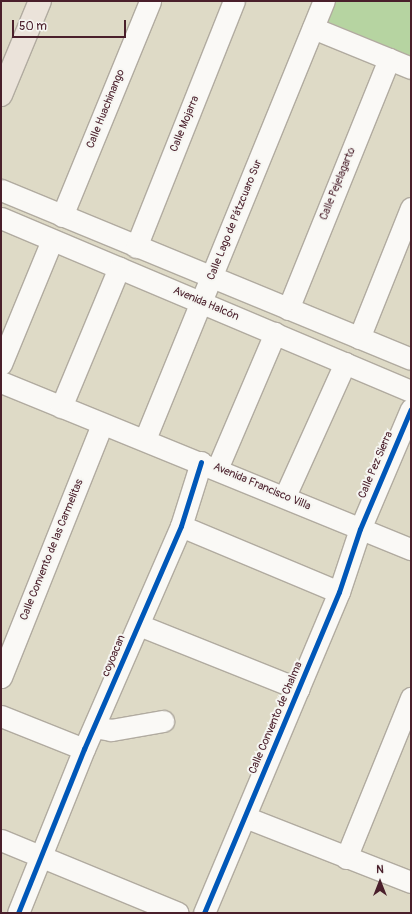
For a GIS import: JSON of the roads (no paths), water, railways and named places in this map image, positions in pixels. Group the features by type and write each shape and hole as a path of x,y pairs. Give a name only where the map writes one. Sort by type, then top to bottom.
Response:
{"main road":[{"path":"1,95 40,1"}],"street":[{"name":"Calle Huachinango","path":"62,216 150,1"},
{"name":"Calle Mojarra","path":"136,247 234,1"},
{"name":"Calle Lago de Pátzcuaro Sur","path":"145,439 324,1"},
{"path":"313,28 411,68"},
{"name":"Calle Pejelagarto","path":"288,309 389,59"},
{"path":"1,190 136,247 411,359"},
{"path":"359,338 411,208"},
{"name":"Avenida Halcón","path":"1,218 411,391"},
{"path":"1,364 52,240"},
{"path":"61,407 119,268"},
{"path":"209,465 275,333"},
{"path":"285,496 345,363"},
{"name":"Avenida Francisco Villa","path":"1,382 102,424 145,439 209,465 411,549"},
{"name":"Calle Pez Sierra","path":"360,528 411,409"},
{"name":"Calle Convento de las Carmelitas","path":"1,677 102,424"},
{"name":"coyoacan","path":"18,913 84,749 209,465"},
{"path":"181,526 339,592"},
{"name":"Calle Convento de Chalma","path":"204,913 339,592 360,528"},
{"path":"138,625 299,689"},
{"path":"346,858 411,698"},
{"path":"1,716 84,749"},
{"path":"94,727 111,730 163,721"},
{"path":"245,817 346,858 411,882"},
{"path":"1,840 178,913"}]}
